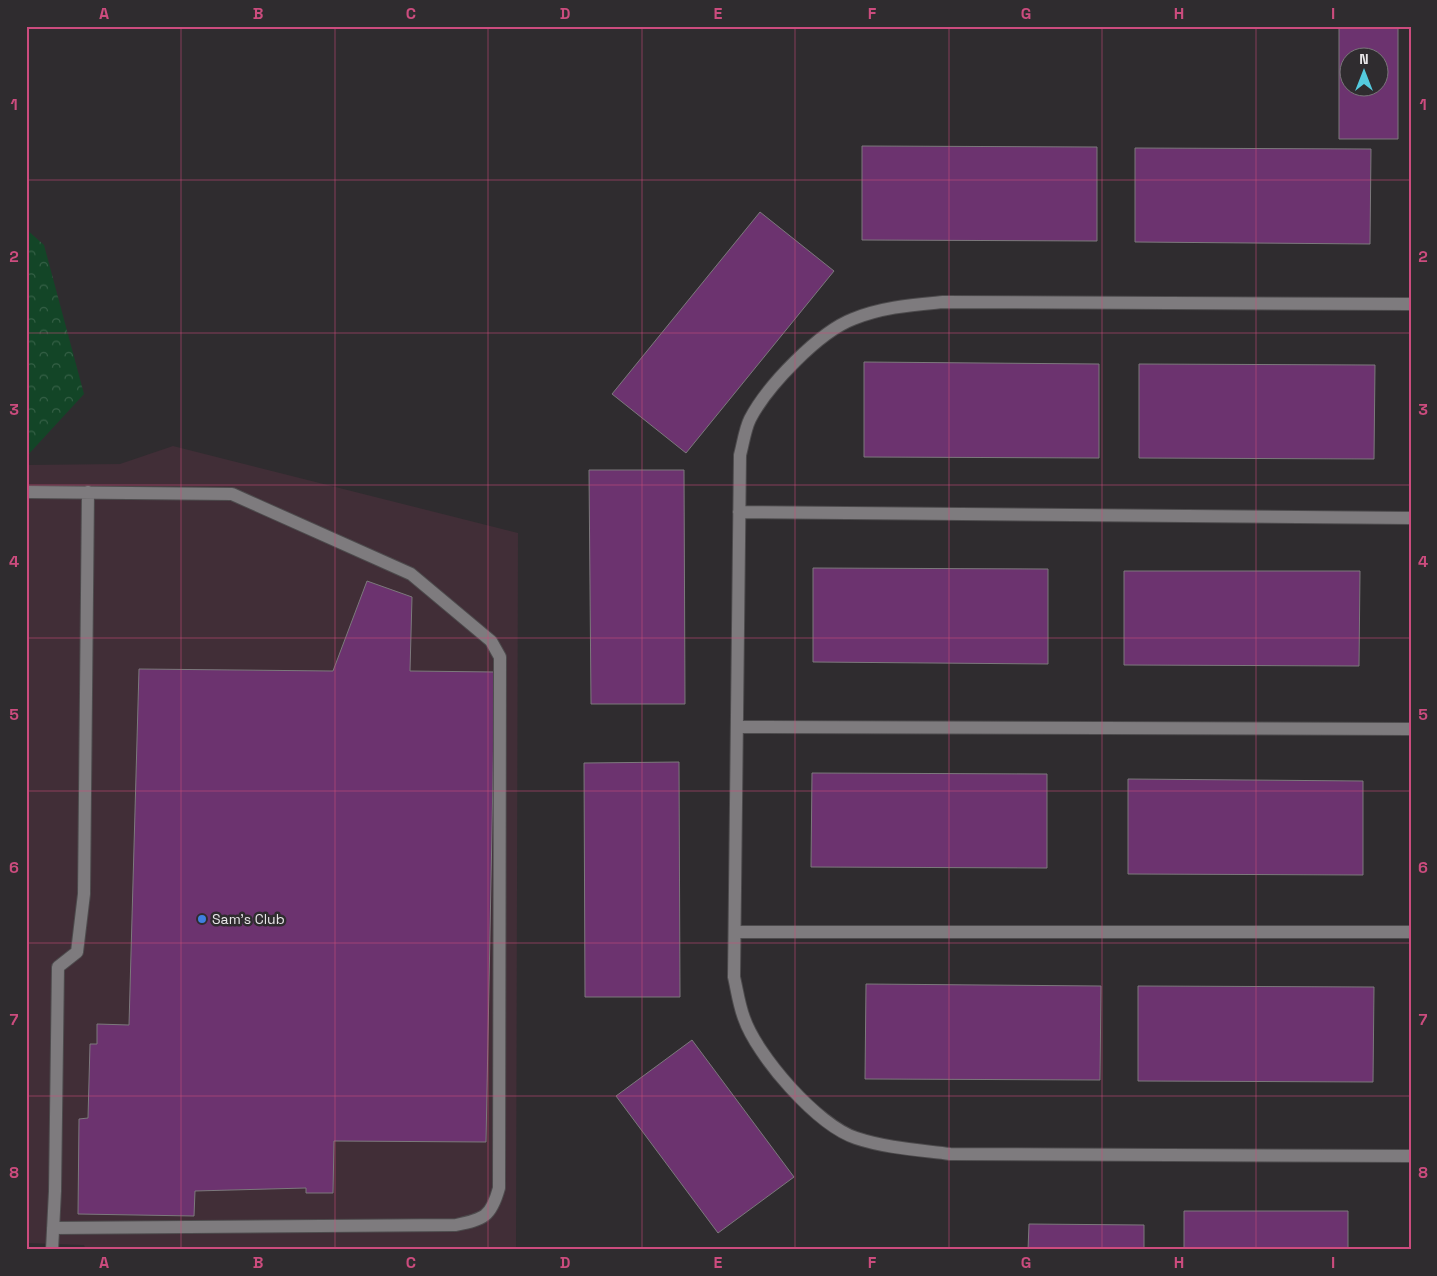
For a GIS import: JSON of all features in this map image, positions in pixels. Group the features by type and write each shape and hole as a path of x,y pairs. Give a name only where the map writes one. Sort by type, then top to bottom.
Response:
{"lane":[{"path":"1411,304 943,302 891,307 852,319 810,347 776,381 750,419 740,455 734,977 744,1019 763,1052 794,1094 828,1124 855,1138 893,1147 950,1154 1411,1156"},
{"path":"26,492 232,494 411,574 491,641 500,658 499,1188 494,1207 482,1219 456,1225 53,1228"},
{"path":"52,1250 58,967 77,952 84,894 88,492"},
{"path":"739,512 1411,518"},
{"path":"737,728 1411,729"},
{"path":"735,932 1411,932"}],"shaded area":[{"path":"173,446 518,533 516,1250 86,1250 84,1245 26,1243 26,465 120,464"}],"green space":[{"path":"26,229 44,245 84,394 26,457"}],"building":[{"path":"1339,26 1398,26 1398,139 1339,139"},
{"path":"862,146 1097,147 1097,241 862,240"},
{"path":"1135,148 1371,149 1370,244 1135,242"},
{"path":"760,212 834,271 686,453 612,394"},
{"path":"864,362 1099,364 1099,458 864,457"},
{"path":"1139,364 1375,365 1374,459 1139,458"},
{"path":"589,470 684,470 685,704 591,704"},
{"path":"813,568 1048,569 1048,664 813,662"},
{"path":"1124,571 1360,571 1359,666 1124,665"},
{"path":"367,581 412,597 410,671 495,672 486,1142 334,1141 333,1193 306,1193 306,1188 195,1191 194,1216 78,1214 79,1119 88,1118 90,1044 97,1044 97,1024 129,1025 139,669 333,671"},
{"path":"679,762 680,997 585,997 584,763"},
{"path":"812,773 1047,774 1047,868 811,867"},
{"path":"1128,779 1363,781 1363,875 1128,874"},
{"path":"866,984 1101,986 1100,1080 865,1079"},
{"path":"1138,986 1374,987 1373,1082 1138,1081"},
{"path":"692,1040 794,1177 718,1233 616,1096"},
{"path":"1184,1211 1348,1211 1348,1250 1184,1250"},
{"path":"1029,1224 1144,1225 1144,1250 1028,1250"}],"place":[{"name":"Sam's Club","path":"202,919"}]}
